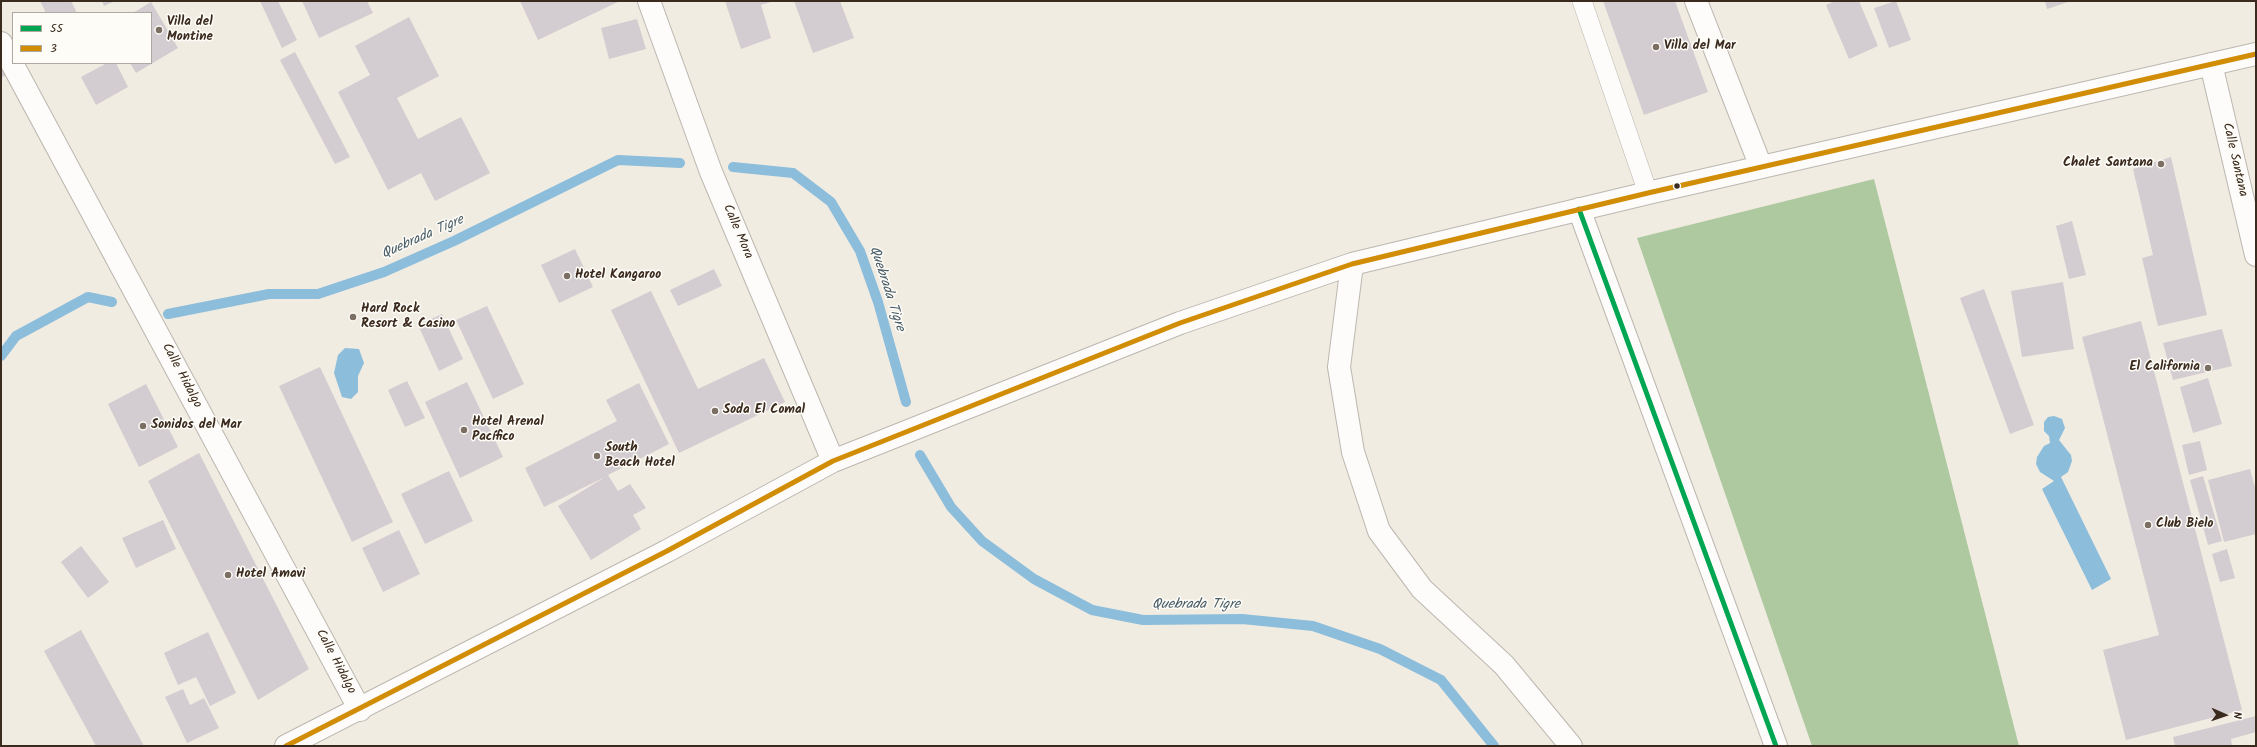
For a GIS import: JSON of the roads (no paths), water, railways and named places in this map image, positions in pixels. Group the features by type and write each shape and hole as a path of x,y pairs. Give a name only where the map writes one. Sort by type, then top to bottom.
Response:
{"street":[{"name":"Calle Mora","path":"649,1 711,172 833,460"},
{"path":"1696,1 1761,167"},
{"name":"Calle Hidalgo","path":"1,43 12,63"},
{"path":"286,746 360,710 667,552 833,460 1180,323 1352,264 1648,193 2256,54"},
{"name":"Calle Hidalgo","path":"12,64 360,710"},
{"name":"Calle Santana","path":"2211,64 2256,255"},
{"path":"1579,210 1776,746"},
{"path":"1352,264 1339,367 1353,452 1379,531 1422,589 1504,665 1571,746"}],"lane":[{"path":"1582,1 1648,193"}],"water":[{"path":"345,348 359,349 364,363 358,376 358,392 351,399 342,397 334,373 338,355"},
{"path":"2054,416 2062,419 2065,428 2059,440 2071,455 2072,461 2068,472 2061,477 2111,579 2092,590 2042,489 2054,481 2040,472 2036,464 2037,457 2044,446 2050,443 2049,436 2044,431 2044,422 2048,417"}],"waterway":[{"name":"Quebrada Tigre","path":"168,314 269,294 318,294 384,272 454,241 618,160 680,163"},
{"name":"Quebrada Tigre","path":"733,167 793,173 831,202 860,251 878,302 906,402"},
{"name":"Quebrada Tigre","path":"1,356 16,336 88,297 112,302"},
{"name":"Quebrada Tigre","path":"920,455 951,507 982,541 1034,579 1092,610 1143,620 1242,619 1313,626 1380,649 1441,680 1494,746"}],"place":[{"name":"Villa del Montine","path":"159,30"},
{"name":"Villa del Mar","path":"1656,47"},
{"name":"Chalet Santana","path":"2161,164"},
{"name":"Hotel Kangaroo","path":"567,276"},
{"name":"Hard Rock Resort & Casino","path":"353,317"},
{"name":"El California","path":"2208,368"},
{"name":"Soda El Comal","path":"715,411"},
{"name":"Sonidos del Mar","path":"143,426"},
{"name":"Hotel Arenal Pacífico","path":"464,430"},
{"name":"South Beach Hotel","path":"597,456"},
{"name":"Club Bielo","path":"2148,525"},
{"name":"Hotel Amavi","path":"228,575"}]}
